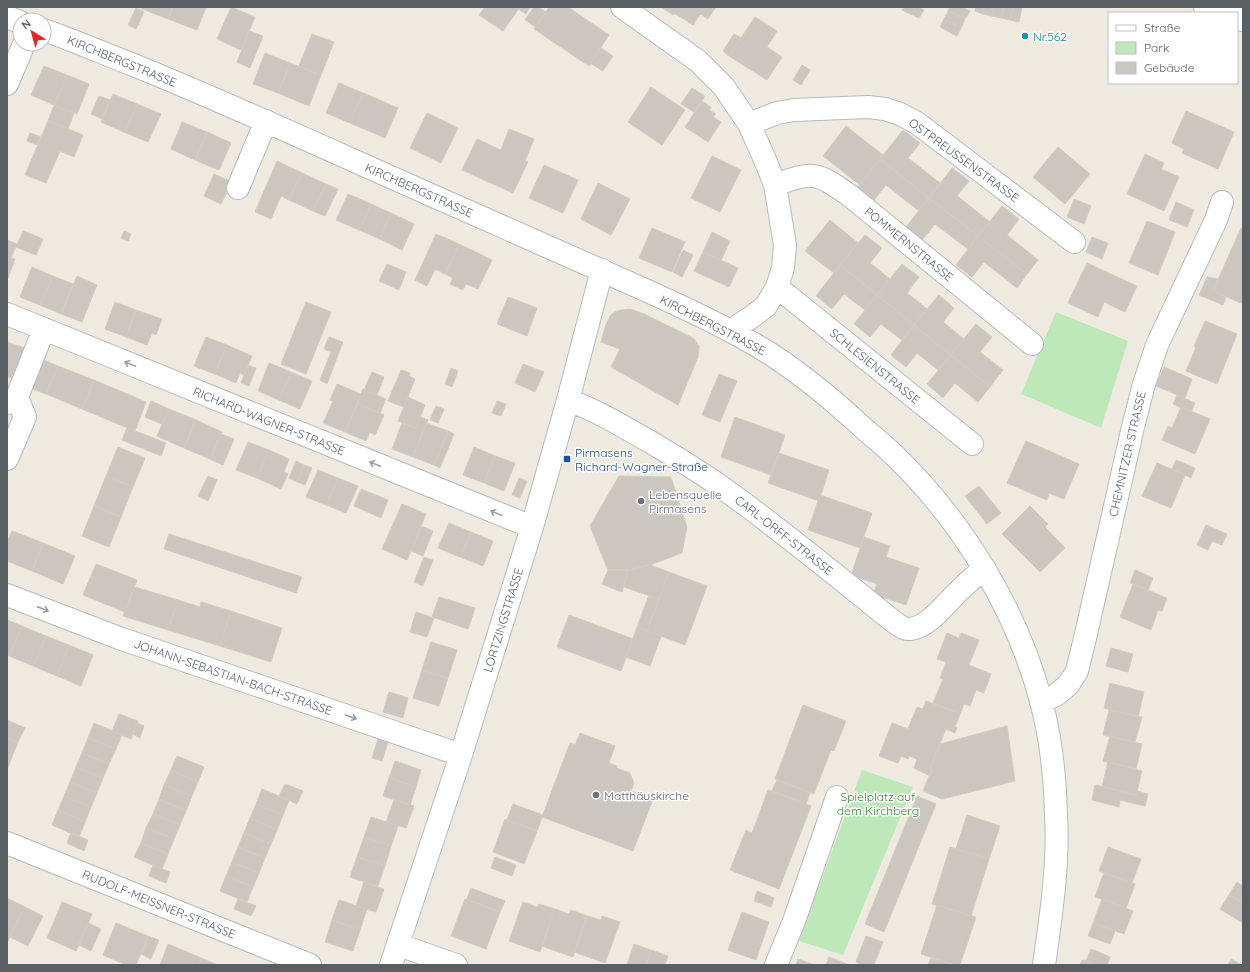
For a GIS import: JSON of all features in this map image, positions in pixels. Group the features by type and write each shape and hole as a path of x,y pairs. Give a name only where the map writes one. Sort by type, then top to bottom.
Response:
{"street":[{"path":"622,7 698,61 724,87 749,124 775,185 785,245 783,268 777,287 766,306 730,331"},
{"path":"1205,7 1220,12"},
{"name":"KIRCHBERGSTRASSE","path":"52,33 162,76 266,121 602,270 730,331 771,354 806,379 896,457 949,517 985,569 1018,636 1041,702 1054,774 1057,841 1054,891 1044,965"},
{"path":"7,84 21,52"},
{"name":"OSTPREUSSENSTRASSE","path":"749,124 777,113 794,110 868,107 885,109 900,114 917,123 1074,242"},
{"path":"238,188 266,121"},
{"name":"POMMERNSTRASSE","path":"775,185 799,176 808,175 821,177 829,181 849,195 1032,344"},
{"name":"CHEMNITZER STRASSE","path":"1041,702 1056,695 1068,685 1077,671 1144,384 1157,345 1216,220 1222,202"},
{"name":"LORTZINGSTRASSE","path":"391,965 461,755 532,528 568,400 602,270"},
{"name":"SCHLESIENSTRASSE","path":"777,287 972,444"},
{"name":"RICHARD-WAGNER-STRASSE","path":"7,314 532,528"},
{"path":"7,459 25,417 12,400 44,329"},
{"name":"CARL-ORFF-STRASSE","path":"568,400 586,406 604,415 730,492 780,530 889,618 900,626 909,630 918,627 931,619 960,590 985,569"},
{"name":"JOHANN-SEBASTIAN-BACH-STRASSE","path":"7,594 119,638 461,755"},
{"path":"776,965 794,921 836,797"},
{"name":"RUDOLF-MEISSNER-STRASSE","path":"7,843 310,965"},
{"path":"398,945 456,965"}],"green space":[{"path":"1056,312 1128,341 1101,428 1021,394"},
{"name":"Spielplatz auf dem Kirchberg","path":"862,770 913,787 843,955 799,941"}],"building":[{"path":"143,7 173,7 168,19 142,9"},
{"path":"173,7 206,7 197,30 168,19"},
{"path":"231,7 255,17 241,50 217,39"},
{"path":"485,7 520,7 503,31 479,15"},
{"path":"520,7 530,7 526,14 518,9"},
{"path":"534,7 538,7 546,12 536,27 525,20"},
{"path":"549,7 568,7 609,35 589,66 534,29"},
{"path":"661,7 705,7 693,25"},
{"path":"705,7 716,7 708,19 700,14"},
{"path":"904,7 918,7 924,10 919,18 902,10"},
{"path":"950,7 962,7 970,11 965,19 948,11"},
{"path":"976,7 985,7 983,14 975,11"},
{"path":"985,7 994,7 992,16 983,14"},
{"path":"994,7 1004,7 1001,18 992,16"},
{"path":"1004,7 1013,7 1010,20 1001,18"},
{"path":"1013,7 1022,7 1019,22 1010,20"},
{"path":"136,8 144,12 136,29 128,25"},
{"path":"948,11 965,19 961,28 944,19"},
{"path":"755,17 777,31 767,47 782,57 767,80 729,56"},
{"path":"944,19 961,28 957,36 940,27"},
{"path":"249,31 263,36 250,68 237,62"},
{"path":"312,34 334,42 321,75 299,66"},
{"path":"734,34 741,38 729,56 723,51"},
{"path":"601,48 613,56 603,71 590,63"},
{"path":"265,53 290,63 278,93 253,84"},
{"path":"290,63 321,75 309,106 278,93"},
{"path":"802,65 810,70 801,85 793,80"},
{"path":"44,66 67,75 54,105 31,95"},
{"path":"67,75 89,84 77,114 54,105"},
{"path":"339,83 363,93 350,123 326,113"},
{"path":"651,87 685,110 662,145 628,122"},
{"path":"692,88 705,96 694,112 681,104"},
{"path":"363,93 398,108 385,138 350,123"},
{"path":"113,94 137,104 124,132 101,122"},
{"path":"99,96 110,100 102,119 91,114"},
{"path":"702,101 711,107 709,110 716,114 713,117 721,122 708,142 685,127"},
{"path":"137,104 161,114 148,142 124,132"},
{"path":"54,105 74,113 68,129 48,121"},
{"path":"1186,111 1234,132 1218,169 1182,153 1184,149 1172,143"},
{"path":"427,113 458,128 441,163 410,148"},
{"path":"48,121 83,135 74,157 60,151 46,183 25,175"},
{"path":"182,122 207,132 195,160 171,149"},
{"path":"846,126 883,155 860,185 823,156"},
{"path":"509,129 534,139 525,161 528,162 513,193 462,170 477,139 501,150"},
{"path":"903,130 920,143 908,158 940,183 929,198 880,159"},
{"path":"207,132 231,143 219,170 195,160"},
{"path":"30,133 41,137 37,145 27,141"},
{"path":"1058,147 1090,174 1065,204 1033,177"},
{"path":"1145,154 1164,163 1161,169 1179,177 1164,211 1127,194"},
{"path":"712,156 741,170 720,212 691,198"},
{"path":"880,159 929,198 919,211 886,185 874,200 858,187"},
{"path":"277,161 302,173 289,200 281,196 271,219 255,212"},
{"path":"544,165 578,180 563,213 529,198"},
{"path":"952,168 969,181 957,196 990,222 978,236 929,198"},
{"path":"302,173 326,184 313,211 289,200"},
{"path":"214,174 232,182 221,204 204,196"},
{"path":"598,183 630,199 611,235 581,219"},
{"path":"326,184 338,189 325,216 313,211"},
{"path":"348,194 371,204 359,230 336,220"},
{"path":"929,198 978,236 968,249 935,224 923,239 906,227"},
{"path":"1074,199 1091,206 1084,224 1067,217"},
{"path":"1176,202 1194,210 1187,227 1169,220"},
{"path":"371,204 391,213 380,239 359,230"},
{"path":"1002,206 1019,219 1007,235 1038,260 1027,274 978,236"},
{"path":"391,213 414,224 402,250 380,239"},
{"path":"830,220 858,243 834,273 805,251"},
{"path":"1147,221 1175,232 1158,275 1129,263"},
{"path":"652,228 685,242 672,272 639,258"},
{"path":"1241,228 1243,229 1243,304 1213,291"},
{"path":"23,231 43,239 36,255 16,247"},
{"path":"124,231 131,234 128,241 121,238"},
{"path":"712,232 730,241 721,260 703,252"},
{"path":"436,234 459,244 445,274 435,269 427,286 415,280"},
{"path":"865,235 882,248 870,263 890,279 877,295 840,265"},
{"path":"978,236 1027,274 1017,288 984,262 972,277 956,265"},
{"path":"1092,237 1108,243 1102,259 1086,252"},
{"path":"7,240 17,244 11,258 15,259 8,278"},
{"path":"459,244 492,260 478,289 466,284 463,290 450,284 453,278 445,274"},
{"path":"683,250 693,255 682,277 673,272"},
{"path":"703,252 738,268 729,287 694,271"},
{"path":"1087,263 1137,286 1125,312 1104,302 1098,317 1068,303"},
{"path":"387,264 406,272 399,290 379,281"},
{"path":"902,264 919,277 907,293 927,309 914,325 877,295"},
{"path":"840,265 877,295 865,310 844,294 832,309 816,296"},
{"path":"32,267 53,276 40,305 20,297"},
{"path":"53,276 73,284 61,314 40,305"},
{"path":"77,276 97,285 82,322 61,314"},
{"path":"1207,277 1219,279 1213,291 1226,297 1223,305 1199,295"},
{"path":"877,295 914,325 902,340 881,324 870,337 854,324"},
{"path":"939,295 954,308 943,322 964,339 951,355 914,325"},
{"path":"508,297 537,308 527,336 497,324"},
{"path":"115,302 136,310 126,337 105,329"},
{"path":"306,302 331,312 306,374 281,364"},
{"path":"630,309 644,314 691,337 699,346 698,357 678,405 611,367 620,349 601,342 606,324 611,315 615,312"},
{"path":"136,310 162,319 156,335 152,333 147,345 126,337"},
{"path":"1205,321 1237,334 1217,384 1186,371 1196,347 1194,346"},
{"path":"976,324 992,337 980,352 1003,370 990,387 951,355"},
{"path":"914,325 951,355 938,370 917,353 906,367 891,355"},
{"path":"206,337 227,345 215,374 194,366"},
{"path":"329,337 343,342 327,384 320,380 331,352 324,349"},
{"path":"7,342 24,348 12,378 7,376"},
{"path":"227,345 252,356 244,375 240,373 236,383 215,374"},
{"path":"951,355 990,387 978,402 955,383 943,398 927,384"},
{"path":"44,360 58,366 46,394 32,389"},
{"path":"269,363 291,372 279,400 258,391"},
{"path":"523,364 544,372 535,392 515,383"},
{"path":"248,365 256,368 249,386 241,383"},
{"path":"58,366 94,380 82,409 46,394"},
{"path":"1164,367 1192,379 1185,398 1156,386"},
{"path":"451,368 458,371 452,387 445,384"},
{"path":"401,370 410,373 409,376 415,379 404,407 388,401"},
{"path":"291,372 312,381 300,409 279,400"},
{"path":"372,372 384,377 377,395 364,390"},
{"path":"719,374 737,381 720,422 702,415"},
{"path":"94,380 146,402 135,431 82,409"},
{"path":"337,384 361,394 345,432 323,423 333,401 330,400"},
{"path":"363,389 386,399 380,413 357,404"},
{"path":"1177,395 1195,403 1191,412 1173,404"},
{"path":"408,397 425,405 416,428 398,421"},
{"path":"151,401 169,409 162,424 145,417"},
{"path":"497,401 506,404 501,416 492,413"},
{"path":"357,404 384,415 375,435 370,432 366,441 345,432"},
{"path":"436,406 444,409 438,423 430,420"},
{"path":"1181,407 1210,419 1195,454 1162,440 1168,426 1172,428"},
{"path":"169,409 196,420 184,448 157,436"},
{"path":"420,417 428,420 413,457 392,449 402,423 416,428"},
{"path":"735,417 785,435 771,475 721,457"},
{"path":"196,420 222,432 210,459 184,448"},
{"path":"426,423 448,431 434,465 413,457"},
{"path":"127,428 166,443 161,456 122,440"},
{"path":"448,431 454,434 440,468 434,465"},
{"path":"221,434 234,439 223,465 210,459"},
{"path":"1026,441 1079,464 1064,499 1049,493 1047,500 1007,483"},
{"path":"248,442 269,450 257,478 236,470"},
{"path":"118,447 145,458 133,487 106,476"},
{"path":"474,447 495,456 484,483 463,475"},
{"path":"269,450 289,459 284,472 288,474 281,489 257,478"},
{"path":"779,453 829,470 819,501 768,483"},
{"path":"495,456 515,463 504,491 484,483"},
{"path":"1176,460 1195,468 1191,478 1172,469"},
{"path":"296,461 304,465 297,482 289,478"},
{"path":"1157,463 1185,475 1171,508 1142,496"},
{"path":"304,465 312,468 305,485 297,482"},
{"path":"318,470 338,478 326,505 306,497"},
{"path":"106,476 133,487 121,517 94,506"},
{"path":"208,476 217,480 208,501 198,496"},
{"name":"Lebensquelle Pirmasens","path":"619,476 671,477 687,527 682,553 650,565 628,570 608,570 590,526"},
{"path":"338,478 358,486 346,513 326,505"},
{"path":"519,478 527,481 520,498 512,495"},
{"path":"979,486 1001,513 987,524 965,496"},
{"path":"361,489 388,500 381,518 354,506"},
{"path":"820,495 872,513 860,548 808,530"},
{"path":"402,504 426,514 407,560 382,549"},
{"path":"94,506 121,517 109,547 82,536"},
{"path":"1030,506 1048,524 1045,527 1065,548 1040,572 1002,534"},
{"path":"449,523 471,532 460,557 438,548"},
{"path":"1206,525 1227,534 1222,545 1212,541 1208,550 1197,545"},
{"path":"421,526 433,531 423,556 411,551"},
{"path":"12,531 43,543 32,571 7,561 7,542"},
{"path":"471,532 493,541 483,566 460,557"},
{"path":"169,534 302,577 296,593 164,549"},
{"path":"864,537 890,546 886,557 919,568 906,605 873,594 877,584 851,575"},
{"path":"43,543 75,556 63,584 32,571"},
{"path":"424,557 433,560 423,586 414,582"},
{"path":"96,564 137,580 125,612 83,595"},
{"path":"650,565 669,572 659,599 624,587 628,570"},
{"path":"608,570 628,570 622,592 602,584"},
{"path":"1135,570 1153,578 1148,590 1130,583"},
{"path":"669,572 707,586 685,645 647,631"},
{"path":"1133,584 1167,598 1162,611 1158,610 1151,630 1120,617"},
{"path":"135,587 178,600 168,630 123,616"},
{"path":"649,595 659,599 647,631 637,627"},
{"path":"439,597 475,608 468,629 432,617"},
{"path":"178,600 200,607 201,602 231,611 220,646 168,630"},
{"path":"231,611 282,628 271,662 220,646"},
{"path":"416,612 434,618 427,637 410,632"},
{"path":"569,615 633,639 621,671 557,647"},
{"path":"7,620 22,626 9,656 7,655"},
{"path":"22,626 46,636 33,666 9,656"},
{"path":"637,627 661,636 650,666 626,657"},
{"path":"947,633 959,638 961,633 979,640 969,665 991,674 984,693 976,690 970,706 964,704 960,714 933,703 943,679 940,678 946,662 937,659"},
{"path":"46,636 69,645 57,676 33,666"},
{"path":"431,642 457,650 448,678 422,670"},
{"path":"69,645 93,655 81,686 57,676"},
{"path":"1111,648 1133,654 1128,672 1106,666"},
{"path":"422,670 448,678 439,706 413,698"},
{"path":"1110,683 1144,692 1138,717 1104,708"},
{"path":"389,692 408,698 403,718 383,712"},
{"path":"926,701 960,714 955,727 957,728 955,733 946,729 930,768 932,769 930,776 914,768 917,759 909,756 908,759 901,756 898,763 879,756 892,723 908,729 917,707 923,709"},
{"path":"803,705 846,721 834,751 831,750 814,794 775,779"},
{"path":"1109,710 1142,717 1135,742 1103,735"},
{"path":"119,714 138,721 131,739 112,731"},
{"path":"7,720 25,728 18,742 7,738"},
{"path":"94,723 122,735 116,749 88,738"},
{"path":"137,723 144,726 140,738 132,734"},
{"path":"1007,726 1015,781 942,799 923,791 932,769 930,768 940,744"},
{"name":"Matthäuskirche","path":"580,733 615,746 609,763 617,766 616,768 630,773 634,783 631,791 653,799 633,851 542,817 570,743 575,745"},
{"path":"1110,736 1142,744 1136,769 1103,761"},
{"path":"7,738 18,742 12,757 7,755"},
{"path":"88,738 116,749 109,764 82,753"},
{"path":"378,739 388,742 382,761 372,758"},
{"path":"82,753 109,764 103,778 76,767"},
{"path":"7,755 12,757 7,770"},
{"path":"177,756 204,767 198,782 171,770"},
{"path":"395,761 421,770 416,787 389,778"},
{"path":"1108,762 1142,771 1136,795 1102,787"},
{"path":"76,767 103,778 97,793 70,782"},
{"path":"171,770 198,782 192,796 164,785"},
{"path":"389,778 416,787 410,805 383,796"},
{"path":"777,780 810,793 806,804 772,791"},
{"path":"70,782 97,793 91,807 64,796"},
{"path":"285,784 303,791 297,804 279,796"},
{"path":"164,785 192,796 186,811 159,799"},
{"path":"1095,785 1136,795 1137,791 1148,794 1145,806 1120,800 1119,807 1092,800"},
{"path":"262,789 289,800 283,815 256,804"},
{"path":"768,790 811,806 779,889 730,870 746,830 752,833"},
{"path":"64,796 91,807 85,822 58,810"},
{"path":"917,796 936,804 884,932 865,924"},
{"path":"159,799 186,811 180,825 153,814"},
{"path":"394,800 414,806 406,828 386,822"},
{"path":"256,804 283,815 277,830 250,818"},
{"path":"513,804 543,815 537,831 507,820"},
{"path":"58,810 85,822 79,837 52,825"},
{"path":"153,814 180,825 174,839 146,828"},
{"path":"967,815 1000,826 989,859 956,849"},
{"path":"371,817 398,826 391,846 364,837"},
{"path":"250,818 277,830 271,844 244,833"},
{"path":"505,819 537,831 524,864 493,852"},
{"path":"146,828 174,839 168,854 141,843"},
{"path":"71,833 88,840 84,851 67,843"},
{"path":"244,833 271,844 265,858 238,847"},
{"path":"364,837 391,846 385,866 357,857"},
{"path":"141,843 168,854 162,869 134,857"},
{"path":"238,847 265,858 259,873 232,862"},
{"path":"950,847 989,859 971,916 932,904"},
{"path":"1108,847 1141,859 1132,883 1099,871"},
{"path":"357,857 385,866 378,886 350,877"},
{"path":"495,857 516,865 512,876 491,868"},
{"path":"232,862 259,873 253,887 226,876"},
{"path":"153,865 170,872 166,883 149,876"},
{"path":"1104,873 1135,884 1126,908 1095,897"},
{"path":"226,876 253,887 247,902 220,891"},
{"path":"364,882 384,889 376,912 356,906"},
{"path":"1237,882 1243,886 1243,903 1229,895"},
{"path":"471,888 505,901 500,912 467,899"},
{"path":"757,891 774,898 771,907 754,901"},
{"path":"1229,895 1243,903 1243,923 1220,909"},
{"path":"7,898 25,907 7,943"},
{"path":"238,899 256,906 251,916 234,909"},
{"path":"465,899 500,912 486,949 451,936"},
{"path":"1102,899 1133,911 1124,934 1093,923"},
{"path":"339,900 367,909 360,930 332,920"},
{"path":"62,902 92,914 76,951 47,938"},
{"path":"523,902 537,907 539,904 555,909 540,952 509,941"},
{"path":"937,905 976,917 960,965 955,965 921,954"},
{"path":"25,907 43,916 28,946 10,937"},
{"path":"555,909 569,914 571,910 587,916 573,957 542,946"},
{"path":"742,912 769,922 756,960 728,950"},
{"path":"587,916 601,920 602,916 620,922 605,963 574,952"},
{"path":"332,920 360,930 353,951 325,942"},
{"path":"88,923 101,929 91,951 79,945"},
{"path":"116,923 148,936 136,965 126,965 103,955"},
{"path":"1093,923 1115,931 1110,944 1088,936"},
{"path":"148,936 159,940 151,959 141,954"},
{"path":"866,936 883,942 874,965 863,965 856,962"},
{"path":"168,944 201,958 199,965 160,965"},
{"path":"634,944 651,950 646,965 627,965"},
{"path":"1091,949 1110,957 1107,965 1096,965 1086,961"},
{"path":"651,950 668,956 665,965 646,965"},
{"path":"829,957 850,965 826,965"},
{"path":"201,958 218,965 199,965"},
{"path":"931,958 955,965 928,965"},
{"path":"798,959 815,965 796,965"},
{"path":"1231,959 1242,965 1228,965"},
{"path":"1082,960 1086,961 1096,965 1080,965"}],"place":[{"name":"Nr.562","path":"1025,36"},
{"name":"Pirmasens Richard-Wagner-Straße","path":"567,459"},
{"name":"Lebensquelle Pirmasens","path":"641,501"},
{"name":"Matthäuskirche","path":"596,795"}]}
